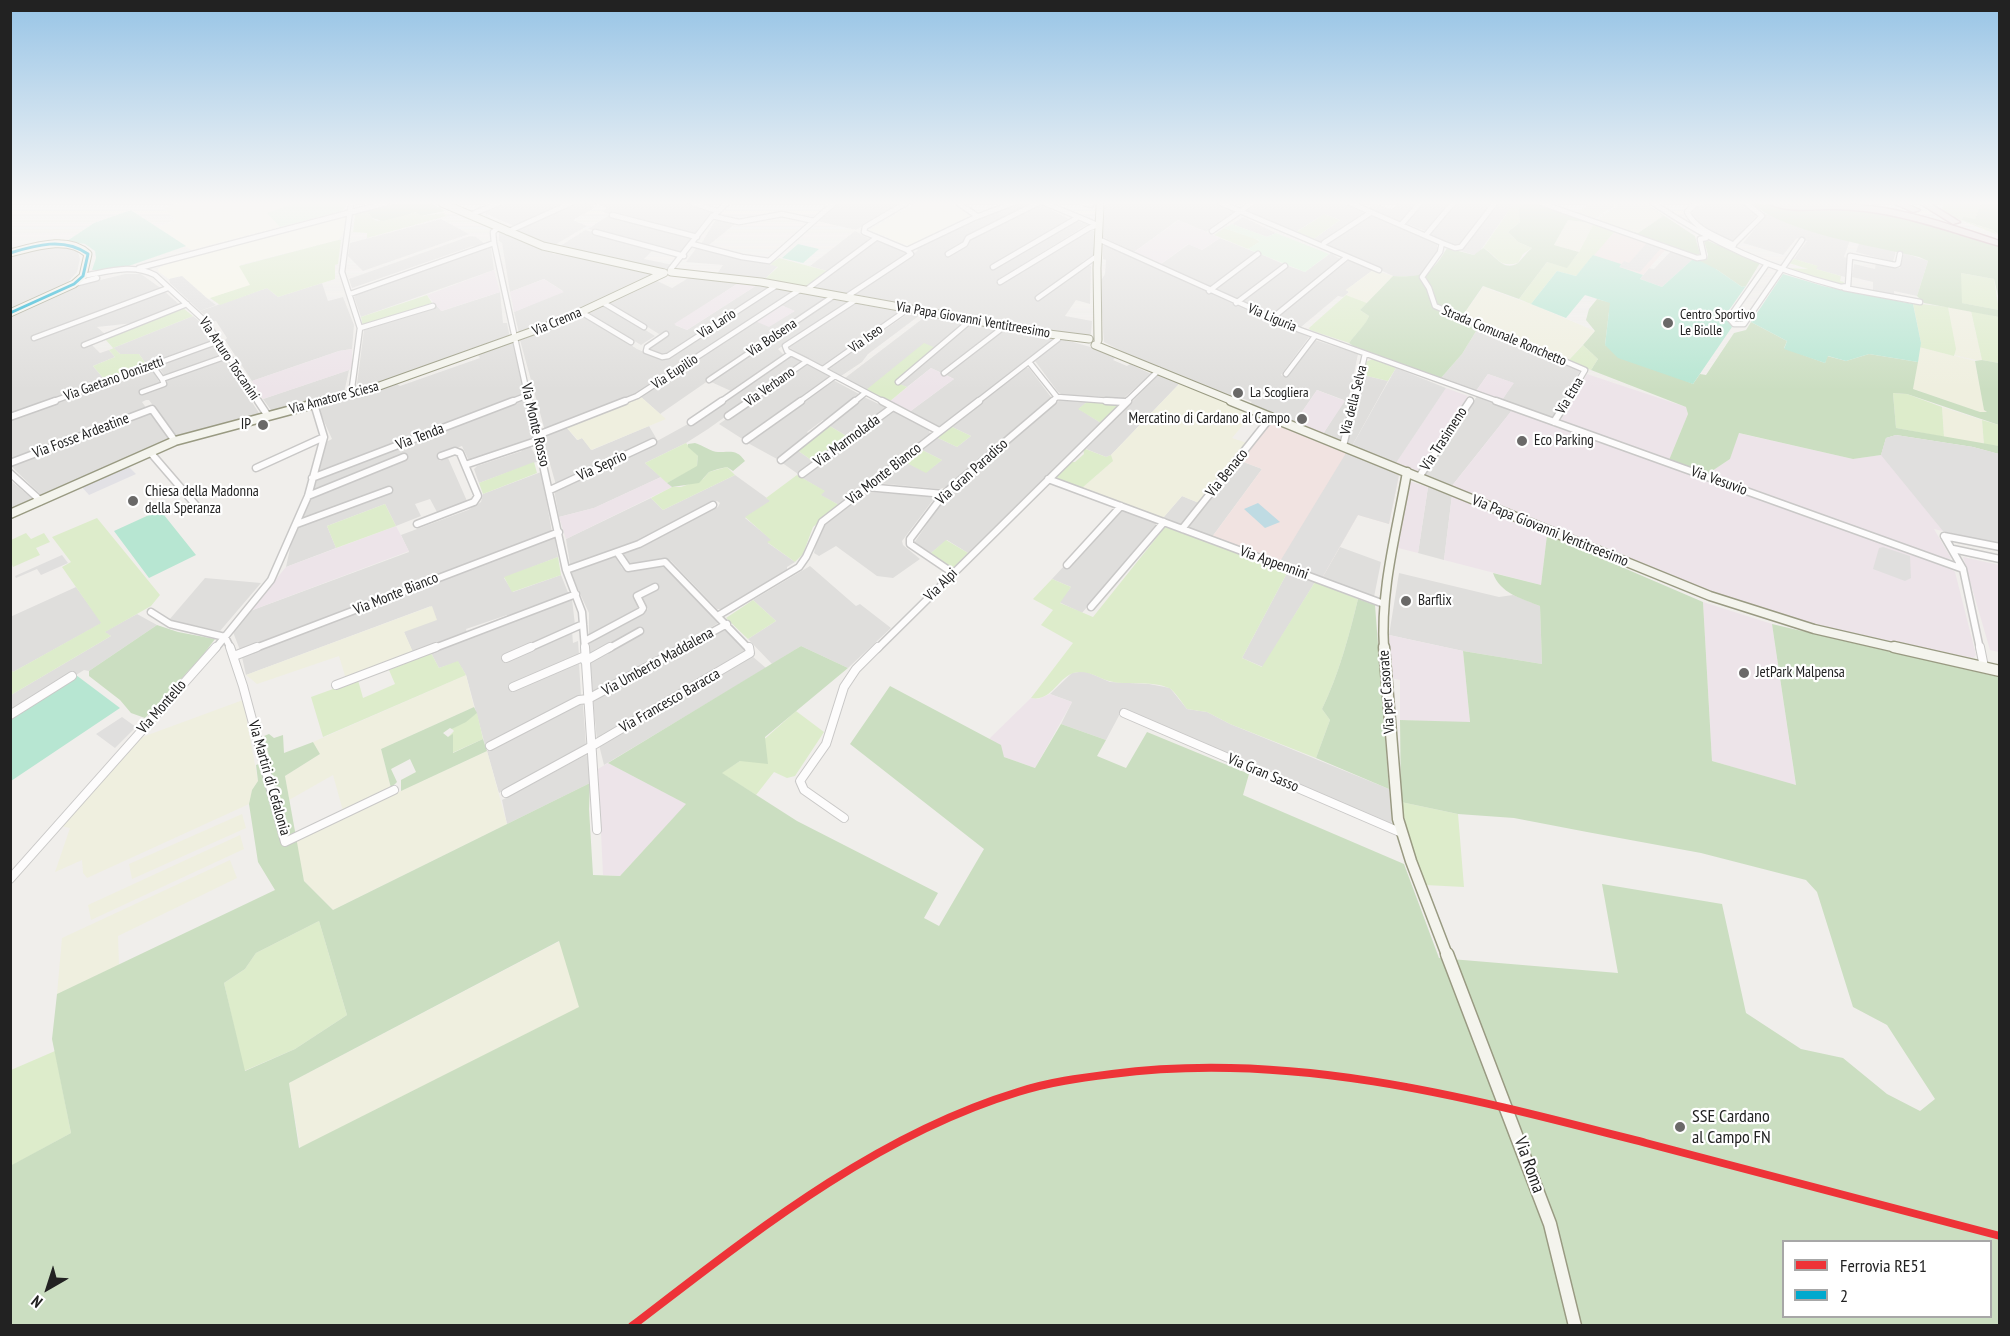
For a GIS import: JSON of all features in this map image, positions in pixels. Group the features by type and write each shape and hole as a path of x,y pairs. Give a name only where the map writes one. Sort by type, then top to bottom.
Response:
{"street":[{"path":"74,284 83,276 85,265"},
{"path":"10,313 74,284 145,270 156,265"},
{"path":"343,265 342,272 360,328 351,395"},
{"path":"350,294 431,265"},
{"name":"Via Monte Rosso","path":"499,265 539,438 566,570 576,594 583,624 597,830"},
{"name":"Via Papa Giovanni Ventitreesimo","path":"639,265 667,271 735,278 1093,341 1113,352 1737,606 1814,629 2000,671"},
{"path":"667,271 673,265"},
{"name":"Via Eupilio","path":"465,465 539,438 637,396 804,290 838,265"},
{"path":"846,297 894,265"},
{"path":"1000,282 1027,265"},
{"path":"1038,298 1084,265"},
{"path":"1093,341 1097,328 1097,265"},
{"name":"Via Liguria","path":"1158,265 1271,319 1475,393"},
{"path":"1209,291 1243,265"},
{"path":"1271,319 1337,265"},
{"path":"1367,265 1378,270"},
{"name":"Strada Comunale Ronchetto","path":"1431,265 1422,277 1431,292 1433,304 1439,309 1585,370"},
{"path":"1766,265 1729,318 1734,324 1744,324 1783,265"},
{"path":"1771,265 1844,288 1920,302"},
{"path":"1844,288 1848,286 1849,265"},
{"path":"1236,303 1285,266"},
{"path":"83,276 145,270"},
{"name":"Via Arturo Toscanini","path":"145,270 206,322 268,416"},
{"name":"Via Crenna","path":"516,339 581,312 667,271"},
{"name":"Via Lario","path":"666,334 647,347 646,351 662,357 668,356 777,285"},
{"path":"34,338 168,288"},
{"name":"Via Bolsena","path":"709,380 835,295"},
{"name":"Via Verbano","path":"728,416 807,361 785,349 785,346 857,299"},
{"path":"603,302 644,327"},
{"path":"84,345 187,304"},
{"path":"360,328 433,306"},
{"name":"Via Iseo","path":"823,369 908,309"},
{"path":"581,312 631,342"},
{"path":"898,382 971,320"},
{"path":"944,373 1005,326"},
{"name":"Via Monte Bianco","path":"719,615 802,564 818,527 1059,336"},
{"name":"Via Liguria","path":"1286,374 1316,336"},
{"name":"Via Amatore Sciesa","path":"10,514 175,441 351,395 516,339"},
{"name":"Via Gaetano Donizetti","path":"10,417 219,341"},
{"path":"691,422 791,353"},
{"name":"Via della Selva","path":"1343,446 1365,354"},
{"path":"162,379 227,356"},
{"name":"Via Marmolada","path":"807,361 939,431"},
{"path":"1029,362 1057,397 1125,402"},
{"path":"142,392 164,384 152,365"},
{"name":"Via Alpi","path":"844,818 804,790 800,781 826,744 844,687 856,669 1159,370"},
{"name":"Via Etna","path":"1554,422 1585,370"},
{"path":"746,440 836,376"},
{"name":"Via Marmolada","path":"781,460 865,393"},
{"name":"Via Vesuvio","path":"1475,393 1963,569"},
{"name":"Via Tenda","path":"312,478 528,395"},
{"name":"Via Gran Paradiso","path":"953,573 910,544 909,541 944,494 1057,397"},
{"name":"Via Trasimeno","path":"1419,477 1470,400"},
{"name":"Via Fosse Ardeatine","path":"146,401 175,441"},
{"path":"256,468 324,437 314,404"},
{"name":"Via Marmolada","path":"802,474 893,407"},
{"name":"Via Fosse Ardeatine","path":"10,464 152,409"},
{"name":"Via Benaco","path":"1182,529 1271,417"},
{"name":"Via Montello","path":"10,879 225,637 271,580 308,496 324,437"},
{"name":"Via Seprio","path":"550,490 653,442"},
{"path":"150,452 200,510 212,512"},
{"path":"417,524 477,500 477,493 458,452 441,456"},
{"path":"308,496 404,458"},
{"name":"Via per Casorate","path":"1407,472 1384,604 1383,630 1389,719 1401,832 1430,908"},
{"path":"10,473 41,501"},
{"name":"Via Appennini","path":"1048,479 1384,604"},
{"path":"866,488 944,494"},
{"path":"297,524 389,490"},
{"path":"566,570 639,544 712,505"},
{"path":"1067,565 1121,506"},
{"path":"1091,607 1164,522"},
{"name":"Via Monte Bianco","path":"234,656 559,532"},
{"path":"1984,667 1963,569 1944,536 2000,547"},
{"path":"1953,549 2000,559"},
{"path":"617,552 627,568 665,562 727,624"},
{"path":"585,641 641,611 643,608 638,596 655,587"},
{"path":"336,685 576,594"},
{"path":"151,612 170,624 225,637"},
{"path":"506,658 583,624"},
{"name":"Via Francesco Baracca","path":"592,746 749,655 751,651 749,646 727,624"},
{"name":"Via Umberto Maddalena","path":"588,699 727,624"},
{"path":"513,687 585,658 640,631"},
{"name":"Via Martiri di Cefalonia","path":"225,637 234,656 285,842 394,790"},
{"path":"10,715 72,676"},
{"path":"490,746 579,700 588,699"},
{"name":"Via Gran Sasso","path":"1124,713 1401,832"},
{"path":"506,793 592,746"},
{"name":"Via Roma","path":"1430,908 1550,1224 1575,1326"}],"shaded area":[{"path":"10,265 79,265 77,272 68,282 11,309"},
{"path":"163,265 240,265 250,285 208,299 182,276 169,279 158,269"},
{"path":"357,265 379,265 363,271"},
{"path":"387,265 417,265 352,288 349,279"},
{"path":"439,265 493,265 494,270 361,317 354,297"},
{"path":"506,265 617,265 656,274 568,316 519,333 514,312 563,291 544,279 510,292"},
{"path":"647,265 672,265 666,269"},
{"path":"723,265 778,266 764,280 717,274"},
{"path":"811,265 835,265 827,271"},
{"path":"842,265 890,265 847,295 812,289"},
{"path":"896,265 1021,265 996,281 1000,283 1031,265 1090,265 1090,304 1076,300 1065,316 1092,321 1091,334 1082,337 914,308 914,306 853,294"},
{"path":"1106,265 1150,265 1309,337 1281,375 1285,377 1315,340 1358,354 1340,441 1323,434 1344,400 1317,390 1295,422 1250,404 1252,402 1236,398 1135,358 1104,342 1100,282 1105,274"},
{"path":"1164,265 1240,265 1208,288"},
{"path":"1246,265 1281,265 1235,300 1213,290"},
{"path":"1314,265 1332,265 1272,315 1242,301 1288,266 1305,272"},
{"path":"1342,265 1362,265 1373,270 1346,290 1349,292 1343,297 1338,296 1301,327 1277,317"},
{"path":"1371,265 1428,265 1420,276 1393,276"},
{"path":"1615,265 1652,265 1643,275"},
{"path":"1620,265 1646,265 1640,272 1619,267"},
{"path":"1657,265 1686,265 1662,287 1640,279 1649,268 1654,269"},
{"path":"1815,265 1846,265 1845,277 1815,269 1817,266"},
{"path":"1854,265 1875,269 1875,265 1900,268 1901,265 1927,265 1917,296 1894,291 1894,296 1873,292 1873,282 1852,277"},
{"path":"494,270 500,292 441,311 427,295"},
{"path":"125,274 141,274 162,289 31,337 32,340 164,291 180,305 134,323 97,327 105,334 80,344 83,347 91,344 100,353 109,350 115,357 93,366 104,379 11,415 11,316 84,284"},
{"path":"182,276 216,305 200,311 170,283 169,279"},
{"path":"690,277 740,282 675,325 687,330 757,285 770,288 663,356 648,349 670,334 664,332 659,334 607,302 655,280 672,288"},
{"path":"544,279 564,292 514,312 510,292"},
{"path":"740,282 757,285 687,330 674,324"},
{"path":"322,283 328,301 343,297 354,325 352,349 339,351 252,381 225,340 227,338 216,321 212,322 200,311 267,288 278,297"},
{"path":"776,288 794,291 636,395 545,431 520,340 539,333 541,335 582,314 637,349 663,360"},
{"path":"500,292 503,323 507,323 510,338 356,392 364,330 436,305 442,311"},
{"path":"801,293 828,298 660,414 641,397 755,321 786,316 794,311 781,305"},
{"path":"832,299 847,301 847,304 778,349 783,354 782,356 731,391 709,381"},
{"path":"855,303 900,312 824,367 788,347"},
{"path":"604,304 655,336 641,345 587,312"},
{"path":"781,305 795,311 769,327 755,321"},
{"path":"909,313 920,315 868,354 862,362 841,376 828,369"},
{"path":"193,316 212,341 146,364 139,354 120,354 113,348"},
{"path":"926,316 965,324 936,348 866,390 845,378"},
{"path":"971,323 997,330 942,373 931,368 907,387 898,384"},
{"path":"1478,328 1581,369 1553,418 1502,400 1513,383 1488,374 1476,391 1441,378 1462,354"},
{"path":"1004,329 1054,339 940,427 908,413 954,379 946,375"},
{"path":"1062,339 1094,348 1115,358 1113,360 1127,366 1130,364 1151,374 1124,398 1063,395 1058,392 1035,361 1043,351"},
{"path":"515,342 524,394 316,474 326,442 332,439 319,410 324,406 396,383 400,386 480,358 478,355"},
{"path":"215,345 222,355 219,357 165,377 157,364"},
{"path":"352,349 352,369 263,399 252,381 339,351"},
{"path":"792,356 802,362 708,429 686,443 645,463 661,477 594,508 559,517 554,490 688,424 691,425"},
{"path":"224,359 259,413 257,415 176,438 149,400 146,400 142,402 147,409 11,461 11,419 151,367 160,383 139,391 139,394 166,384 164,380"},
{"path":"808,363 831,376 744,440 719,424"},
{"path":"931,368 954,379 908,413 889,402"},
{"path":"1029,368 1051,397 946,487 940,489 877,483 905,462 926,472 942,460 920,449 936,437 957,447 971,436 950,426"},
{"path":"1396,368 1446,388 1396,463 1352,446"},
{"path":"349,370 344,393 273,413 263,399"},
{"path":"1159,374 1180,383 1111,455 1106,457 1086,449"},
{"path":"1488,374 1514,383 1502,400 1476,391"},
{"path":"1587,374 1686,407 1688,414 1669,460 1561,420"},
{"path":"1363,375 1388,381 1352,446 1347,444"},
{"path":"833,380 859,394 826,421 823,420 807,432 809,434 777,459 746,442"},
{"path":"1446,388 1468,396 1419,472 1396,463"},
{"path":"1317,390 1345,401 1323,434 1295,422"},
{"path":"1477,396 1513,409 1451,487 1424,476"},
{"path":"864,397 887,408 848,437 828,425"},
{"path":"525,398 533,439 469,461 462,446 437,455 440,461 448,458 467,501 437,512 430,499 415,504 421,516 396,526 385,504 327,526 336,548 286,567 291,544 309,503 315,479"},
{"path":"1061,399 1087,402 1079,409 1101,423 968,553 947,540 931,553 914,543 946,496"},
{"path":"1512,410 1950,568 1955,572 1976,655 1973,658 1805,623 1702,589 1451,487"},
{"path":"893,411 929,430 930,434 839,505 820,495 824,491 802,478"},
{"path":"151,412 170,440 44,498 11,466"},
{"path":"1271,423 1399,475 1389,524 1358,515 1322,578 1212,537 1262,469 1241,461"},
{"path":"649,426 656,438 556,485 542,436 566,427 577,440 582,438 592,450"},
{"path":"1738,433 1853,459 1881,455 1884,443 1990,451 1999,454 1999,544 1934,529 1951,558 1948,560 1709,473 1730,459"},
{"path":"1896,435 1973,447 1999,454 1999,544 1943,531 1881,455 1886,438"},
{"path":"530,446 539,461 479,483 474,469 477,466 522,451 521,448"},
{"path":"797,450 814,462 798,474 781,462"},
{"path":"1346,453 1399,475 1389,524 1358,515 1322,578 1279,563"},
{"path":"1241,461 1262,469 1212,537 1188,528"},
{"path":"127,465 136,474 89,495 81,486"},
{"path":"541,472 552,532 240,650 233,632 250,611 409,552 401,535 468,510 481,502 483,494"},
{"path":"735,475 771,501 745,518 772,540 768,543 795,562 787,567 787,571 722,609 717,609 671,561 664,558 631,565 621,555 718,507 720,503 717,501 636,541 575,565 570,564 566,539 651,498 663,510"},
{"path":"661,477 672,487 566,539 559,517 594,508"},
{"path":"10,480 35,501 10,513"},
{"path":"1408,481 1428,487 1418,553 1398,548"},
{"path":"1428,487 1452,495 1444,560 1418,553"},
{"path":"865,493 930,496 933,500 902,541 903,545 920,559 893,578 877,576 836,546 819,556 814,553 819,529"},
{"path":"1452,495 1547,535 1541,585 1444,560"},
{"path":"1182,496 1199,503 1181,526 1163,518"},
{"path":"1123,509 1158,522 1082,613 1059,602 1071,587 1052,579 1064,566 1070,568"},
{"path":"396,526 409,551 250,611 286,567"},
{"path":"554,535 558,557 504,578 513,592 561,575 569,595 508,618 507,615 466,629 467,632 413,653 404,632 431,606 246,675 242,657"},
{"path":"1340,547 1381,562 1374,597 1322,578"},
{"path":"1883,547 1910,556 1911,578 1905,581 1873,569 1879,548"},
{"path":"62,555 68,563 41,575 37,569 16,578 15,576"},
{"path":"616,556 622,568 630,571 662,563 720,622 593,695 590,660 639,628 590,655 589,642 648,609 641,597 658,588 654,583 634,594 639,605 636,610 589,635 589,613 570,572"},
{"path":"1963,557 1999,565 1999,652 1990,650"},
{"path":"810,566 856,606 860,604 891,628 848,668 801,646 772,664 748,639 776,621 753,600"},
{"path":"1288,571 1315,582 1263,667 1242,658"},
{"path":"1399,573 1499,597 1513,595 1540,606 1542,664 1463,651 1389,635"},
{"path":"205,578 261,583 220,631 169,620"},
{"path":"76,587 102,623 13,672 10,669 10,617"},
{"path":"572,599 575,625 572,631 573,643 578,641 579,655 509,685 512,690 576,661 579,663 581,696 485,745 466,675 458,662 439,668 431,653"},
{"path":"1703,602 1772,624 1796,786 1712,761"},
{"path":"137,614 157,625 89,671 84,670 76,675 74,672 11,712 11,695 111,636 104,632"},
{"path":"725,628 746,649 745,653 597,740 593,701"},
{"path":"1389,635 1463,651 1470,723 1400,720 1400,680 1391,678"},
{"path":"752,656 766,668 604,765 599,745"},
{"path":"1085,671 1110,682 1149,684 1170,688 1187,709 1207,712 1230,724 1389,789 1392,825 1122,710 1106,740 1061,724 1072,702 1050,694 1072,673"},
{"path":"1050,694 1072,702 1035,768 1004,757 989,739 1031,698 1038,699"},
{"path":"578,704 583,705 586,746 499,793 487,751"},
{"path":"122,717 136,727 115,748 96,734"},
{"path":"586,755 590,757 590,783 507,824 502,800"},
{"path":"608,763 687,804 620,876 603,875 598,769"}],"green space":[{"path":"94,265 130,265 117,270 92,270"},
{"path":"335,265 335,279 278,297 267,288 220,305 210,298 250,285 239,266"},
{"path":"774,265 806,265 827,271 807,286 764,280 778,267"},
{"path":"1289,265 1314,265 1305,272"},
{"path":"1435,265 1544,265 1519,299 1483,286 1463,315 1464,320 1478,328 1462,354 1441,378 1356,348 1349,343 1369,316 1360,310 1393,276 1419,275"},
{"path":"1544,265 1585,265 1576,276 1557,271 1531,304 1519,299"},
{"name":"Centro Sportivo Le Biolle","path":"1585,265 1621,265 1643,275 1640,279 1662,287 1686,265 1709,265 1742,287 1746,286 1727,313 1726,318 1732,327 1693,384 1618,358 1605,345 1610,303 1585,295 1566,318 1531,304 1557,271 1576,276"},
{"path":"1759,265 1746,286 1742,287 1716,269 1696,282 1688,291 1689,296 1729,311 1727,313 1662,291 1675,287 1699,267"},
{"path":"1796,265 1818,266 1816,269 1841,276 1840,281 1844,282 1843,285 1786,268 1808,269"},
{"path":"1927,265 1999,265 1999,300 1994,279 1961,273 1962,303 1999,310 1999,317 1924,303 1917,296"},
{"path":"1373,270 1393,276 1367,303 1346,295 1349,292 1346,290"},
{"path":"1961,273 1994,279 1999,310 1961,303"},
{"path":"1783,274 1823,286 1913,304 1921,343 1918,362 1869,354 1846,361 1828,356 1825,363 1784,349 1787,341 1751,322"},
{"path":"1484,286 1595,331 1568,361 1463,315"},
{"path":"427,295 432,303 363,326 361,317"},
{"path":"1346,295 1367,303 1360,310 1369,316 1349,343 1310,330 1309,328"},
{"path":"1616,298 1609,312 1605,345 1693,384 1700,374 1706,375 1734,333 1746,330 1751,322 1787,341 1784,348 1825,363 1827,356 1846,361 1869,354 1918,362 1913,389 1980,412 1987,412 1984,410 1975,361 1999,363 1999,425 1907,394 1893,393 1896,428 1999,446 1999,454 1973,447 1896,435 1886,438 1881,455 1853,459 1739,433 1730,459 1709,473 1669,460 1688,414 1686,407 1591,370 1598,359 1583,345 1595,331 1586,320 1589,309 1597,299 1608,302"},
{"path":"1913,303 1948,307 1956,349 1954,356 1919,347 1921,343"},
{"path":"1948,307 1971,311 1982,360 1954,355"},
{"path":"183,308 193,316 113,348 105,339"},
{"path":"1971,311 1999,317 1999,363 1982,360"},
{"path":"924,343 936,348 895,382 907,387 889,402 866,390"},
{"path":"1583,345 1598,359 1591,370 1568,361"},
{"path":"1919,347 1975,361 1984,410 1988,413 1913,389"},
{"path":"114,348 120,354 139,354 146,364 104,379 93,366 115,357 109,350"},
{"path":"1373,359 1396,368 1388,381 1363,375 1365,362"},
{"path":"1180,383 1253,413 1232,438 1247,443 1199,503 1182,496 1163,518 1082,488 1112,462 1111,455"},
{"path":"1893,393 1907,394 1942,407 1944,437 1896,428"},
{"path":"641,397 666,419 591,450 582,438 578,440 566,427"},
{"path":"1087,402 1114,403 1118,406 1101,423 1078,409"},
{"path":"1942,407 1982,420 1984,445 1944,437"},
{"path":"1982,420 1999,425 1999,446 1984,445"},
{"path":"828,425 848,437 814,462 797,450"},
{"path":"950,426 971,436 957,447 936,437"},
{"path":"686,443 698,456 697,467 667,483 645,463"},
{"path":"695,443 716,452 736,453 745,461 733,471 727,467 718,469 709,472 699,483 672,487 667,483 697,466 698,456 688,447 688,444"},
{"path":"1083,448 1106,457 1111,455 1113,461 1082,488 1057,479 1056,476 1069,462 1075,462 1084,454"},
{"path":"920,449 942,460 926,473 905,462"},
{"path":"534,462 537,473 483,494 479,483"},
{"path":"727,467 735,475 663,510 651,498 672,487 681,487 703,479 709,472"},
{"path":"797,475 825,491 821,495 839,505 813,527 803,554 795,562 767,542 771,540 745,517 770,501 766,498"},
{"path":"385,504 396,526 336,548 327,526"},
{"path":"160,510 196,555 149,578 114,531"},
{"path":"97,518 160,595 151,606 105,632 111,636 11,695 11,669 13,672 101,623 62,567 71,562 52,537"},
{"path":"1165,527 1288,571 1242,658 1262,667 1315,582 1358,599 1338,669 1322,709 1330,720 1316,758 1230,724 1207,712 1187,709 1176,694 1162,686 1109,681 1078,672 1067,676 1044,697 1031,698 1073,643 1041,625 1053,610 1033,599 1052,579 1071,587 1060,603 1093,617"},
{"path":"26,533 31,539 44,533 50,542 36,548 40,555 13,567 11,540"},
{"path":"1547,535 1703,602 1712,761 1796,785 1772,624 1999,677 1999,1325 11,1325 10,1166 71,1133 52,1039 57,994 275,890 258,862 249,804 252,790 258,781 256,765 270,760 264,736 269,734 274,738 283,735 284,753 313,742 320,754 285,776 304,881 333,910 590,783 589,809 593,875 620,876 686,804 608,763 801,646 848,668 765,737 768,764 740,761 722,773 797,821 938,893 924,918 939,926 984,849 850,744 890,686 1001,745 1004,757 1035,768 1061,724 1106,740 1097,756 1126,768 1147,732 1249,774 1243,795 1404,864 1439,958 1618,973 1602,884 1722,904 1746,1013 1801,1049 1843,1058 1887,1094 1920,1111 1935,1099 1887,1025 1853,1007 1817,892 1806,880 1701,853 1514,818 1458,814 1401,802 1400,720 1470,722 1463,651 1542,664 1540,606 1519,598 1500,586 1493,573 1541,585","holes":["319,921 347,1015 295,1049 245,1071 224,983 245,969 256,953","559,941 579,1007 299,1148 289,1083"]},
{"path":"946,540 968,553 953,568 931,553"},
{"path":"558,557 561,575 512,592 504,577"},
{"path":"1358,599 1375,605 1389,789 1316,758 1330,720 1322,709 1338,669"},
{"path":"753,600 776,621 748,639 726,618"},
{"path":"432,606 437,620 404,632 413,652 346,679 339,656 257,684 246,675"},
{"path":"157,625 178,632 215,639 145,718 131,713 120,700 89,676 89,671"},
{"path":"431,653 439,668 458,661 466,675 323,737 311,697 358,680 363,698 395,684 389,670"},
{"path":"76,675 120,708 11,781 11,717"},
{"path":"466,675 474,707 381,749 391,788 343,811 333,775 289,800 285,776 320,754 313,742"},
{"path":"243,700 258,781 252,790 249,804 87,878 83,873 82,860 55,872 70,828 61,826 137,739"},
{"path":"474,707 477,713 466,722 443,733 448,737 453,734 453,753 483,739 487,751 401,791 401,780 416,772 410,759 391,769 397,782 391,788 381,749"},
{"path":"796,711 824,732 795,776 787,778 774,772 756,795 721,773 740,761"},
{"path":"477,713 483,739 452,753 453,735 448,737 454,731 452,729"},
{"path":"487,751 507,824 333,910 304,881 295,840"},
{"path":"1401,802 1458,814 1464,887 1425,885 1407,830"},
{"path":"242,814 246,828 132,879 129,864"},
{"path":"240,835 244,849 91,920 88,905"},
{"path":"230,860 237,878 118,936 119,965 57,994 62,938"},
{"path":"319,921 347,1015 295,1049 244,1071 224,983 245,969 256,953"},
{"path":"560,941 580,1007 300,1148 289,1083"},
{"path":"55,1051 71,1133 11,1166 11,1070"}],"water":[{"path":"1258,503 1280,522 1265,528 1244,509"}],"rail line":[{"name":"RE51","path":"632,1326 766,1225 859,1164 908,1137 958,1113 1011,1094 1083,1078 1152,1069 1220,1067 1288,1070 1356,1078 1423,1090 1491,1104 1624,1137 2000,1236"}],"transit line":[{"name":"2","path":"10,313 74,284 83,276 85,265"}],"place":[{"name":"Centro Sportivo Le Biolle","path":"1668,323"},
{"name":"La Scogliera","path":"1238,393"},
{"name":"Mercatino di Cardano al Campo","path":"1302,419"},
{"name":"IP","path":"263,425"},
{"name":"Eco Parking","path":"1522,441"},
{"name":"Chiesa della Madonna della Speranza","path":"133,501"},
{"name":"Barflix","path":"1406,601"},
{"name":"JetPark Malpensa","path":"1744,673"},
{"name":"SSE Cardano al Campo FN","path":"1680,1127"}]}
